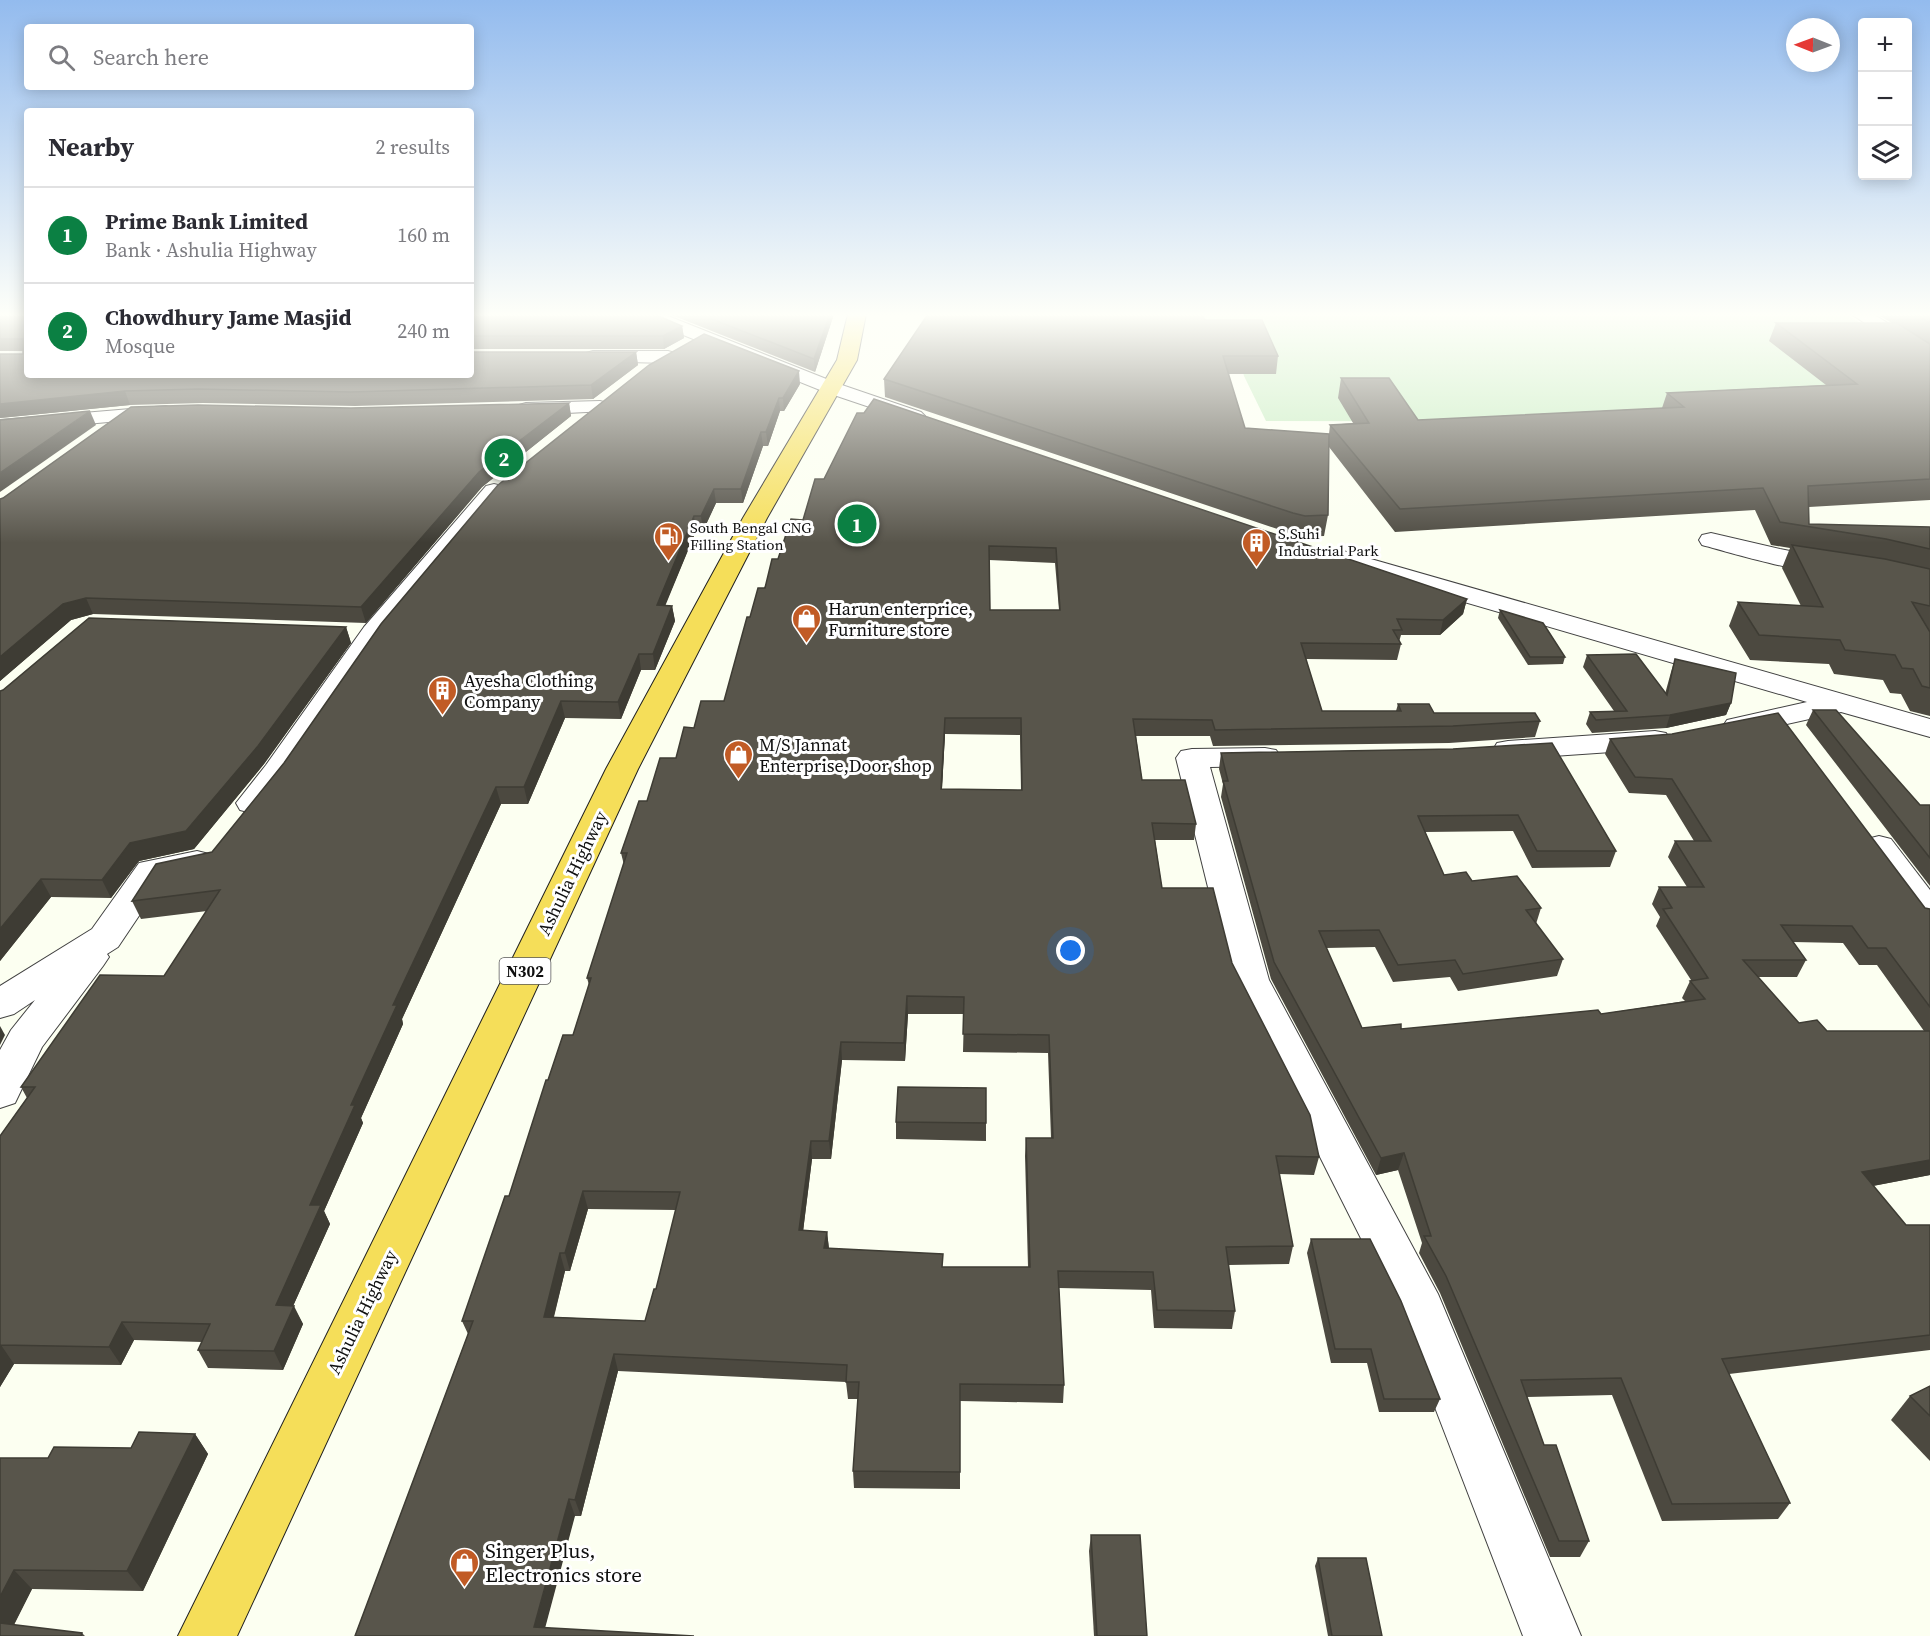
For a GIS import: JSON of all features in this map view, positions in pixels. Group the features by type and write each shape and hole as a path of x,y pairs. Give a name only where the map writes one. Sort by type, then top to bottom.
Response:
{"highway":[{"name":"Ashulia Highway","path":"207,1636 622,769 755,518 831,390"}],"street":[{"path":"564,435 620,390"},
{"path":"839,390 933,423"},
{"path":"503,410 614,395"},
{"path":"0,426 130,413 182,411"},
{"path":"93,440 130,413"},
{"path":"0,1092 25,1040 105,938 151,871 206,860 277,772 374,633 492,493 510,478"},
{"path":"1711,540 1780,557 1856,569"},
{"path":"1315,551 1930,728"},
{"path":"339,632 374,633"},
{"path":"1472,752 1666,739 1695,734 1791,731 1845,702"},
{"path":"1297,756 1192,758 1250,980 1421,1309 1552,1636"},
{"path":"1859,821 1930,915"},
{"path":"0,1004 105,938"}],"green space":[{"path":"1251,390 1848,390 1737,422 1266,421"}],"building":[{"path":"0,390 149,390 125,391 0,404"},
{"path":"267,390 408,390 351,392"},
{"path":"617,390 788,390 783,398 779,398 766,432 761,432 741,489 714,489 701,516 694,516 657,605 672,606 653,654 639,654 618,702 561,701 524,787 496,787 393,1005 397,1005 351,1105 355,1105 310,1205 321,1205 276,1305 294,1306 274,1351 198,1350 210,1324 122,1322 109,1347 1,1345 0,1347 0,1136 35,1087 21,1087 100,975 164,976 220,890 132,901 156,864 212,852 284,763 381,624 498,485"},
{"path":"919,390 1233,390 1245,428 1329,434 1328,515 1305,516"},
{"path":"1349,390 1398,390 1418,420 1684,407 1667,393 1723,390 1930,390 1930,479 1808,486 1809,524 1930,527 1930,549 1886,539 1780,522 1763,488 1400,509 1330,425 1369,423"},
{"path":"874,399 1467,599 1443,620 1397,619 1402,630 1393,630 1401,644 1301,643 1322,711 1401,711 1398,704 1429,704 1434,713 1535,713 1540,721 1453,726 1215,730 1212,720 1133,719 1142,780 1185,780 1196,824 1152,823 1162,888 1213,888 1232,963 1310,1115 1319,1157 1276,1156 1293,1246 1226,1247 1235,1311 1157,1310 1153,1272 1058,1271 1064,1385 960,1384 960,1472 853,1471 859,1382 846,1382 847,1365 614,1354 575,1500 569,1499 534,1627 694,1636 355,1636 473,1321 462,1321 505,1196 509,1196 546,1080 548,1080 563,1035 573,1035 591,978 587,978 627,853 621,853 639,801 647,801 660,758 676,758 684,727 694,728 701,701 724,701 747,617 750,617 758,588 765,588 772,559 778,559 791,519 803,520 815,479 824,479 857,413 864,413","holes":["989,546 1056,548 1060,610 990,610","945,718 1021,718 1022,790 941,789","907,996 964,997 963,1034 1049,1035 1053,1138 1026,1138 1030,1267 942,1267 943,1254 824,1248 827,1232 799,1230 811,1141 829,1141 841,1042 904,1043","583,1191 680,1192 656,1289 654,1289 645,1321 544,1317 560,1253 565,1253"]},
{"path":"569,403 479,472 361,607 86,598 63,604 0,657 0,499 131,407 198,405 351,408"},
{"path":"90,411 0,473 0,420"},
{"path":"1792,545 1885,559 1930,569 1930,606 1912,602 1930,632 1930,688 1922,686 1913,669 1902,668 1895,655 1845,650 1840,640 1759,635 1738,602 1823,607"},
{"path":"1500,610 1543,623 1565,657 1530,657"},
{"path":"89,618 346,627 258,746 186,831 130,843 102,880 41,879 0,929 0,691"},
{"path":"1636,654 1667,695 1675,659 1736,673 1731,703 1670,715 1596,720 1590,712 1627,711 1587,655"},
{"path":"1813,710 1836,710 1920,805 1930,805 1930,858"},
{"path":"1778,713 1925,908 1930,909 1930,1007 1886,948 1868,948 1852,926 1781,925 1806,960 1743,960 1799,1023 1817,1020 1827,1031 1930,1031 1930,1160 1862,1172 1906,1225 1930,1225 1930,1335 1722,1359 1790,1503 1672,1504 1621,1378 1521,1380 1544,1445 1556,1445 1589,1541 1559,1541 1446,1276 1424,1236 1431,1236 1404,1153 1381,1158 1274,962 1223,781 1228,781 1221,753 1453,749 1552,743 1616,851 1537,851 1518,815 1418,816 1444,875 1466,872 1472,881 1517,876 1541,908 1526,910 1563,959 1463,974 1455,960 1398,965 1379,930 1319,931 1362,1028 1401,1024 1401,1029 1598,1010 1601,1014 1705,999 1690,981 1708,978 1663,909 1672,908 1659,887 1704,887 1675,841 1711,841 1672,779 1635,777 1610,739 1672,734"},
{"path":"898,1087 986,1088 986,1123 896,1122"},
{"path":"1311,1239 1370,1239 1401,1301 1440,1399 1384,1399 1371,1349 1335,1349"},
{"path":"1930,1386 1930,1416 1910,1396"},
{"path":"139,1432 195,1434 127,1571 14,1570 0,1597 0,1458 48,1458 54,1447 131,1448"},
{"path":"1091,1535 1140,1535 1147,1636 1097,1636"},
{"path":"1318,1558 1366,1558 1382,1636 1332,1636"},
{"path":"0,1623 82,1633 81,1636 0,1636"}],"place":[{"name":"Chowdhury Jame Masjid","path":"504,458"},
{"name":"Prime Bank Limited","path":"857,524"},
{"name":"South Bengal CNG Filling Station","path":"669,562"},
{"name":"S.Suhi Industrial Park","path":"1257,568"},
{"name":"Harun enterprice, Furniture store","path":"807,644"},
{"name":"Ayesha Clothing Company","path":"443,716"},
{"name":"M/S Jannat Enterprise,Door shop","path":"738,780"},
{"name":"Singer Plus, Electronics store","path":"464,1588"}]}
